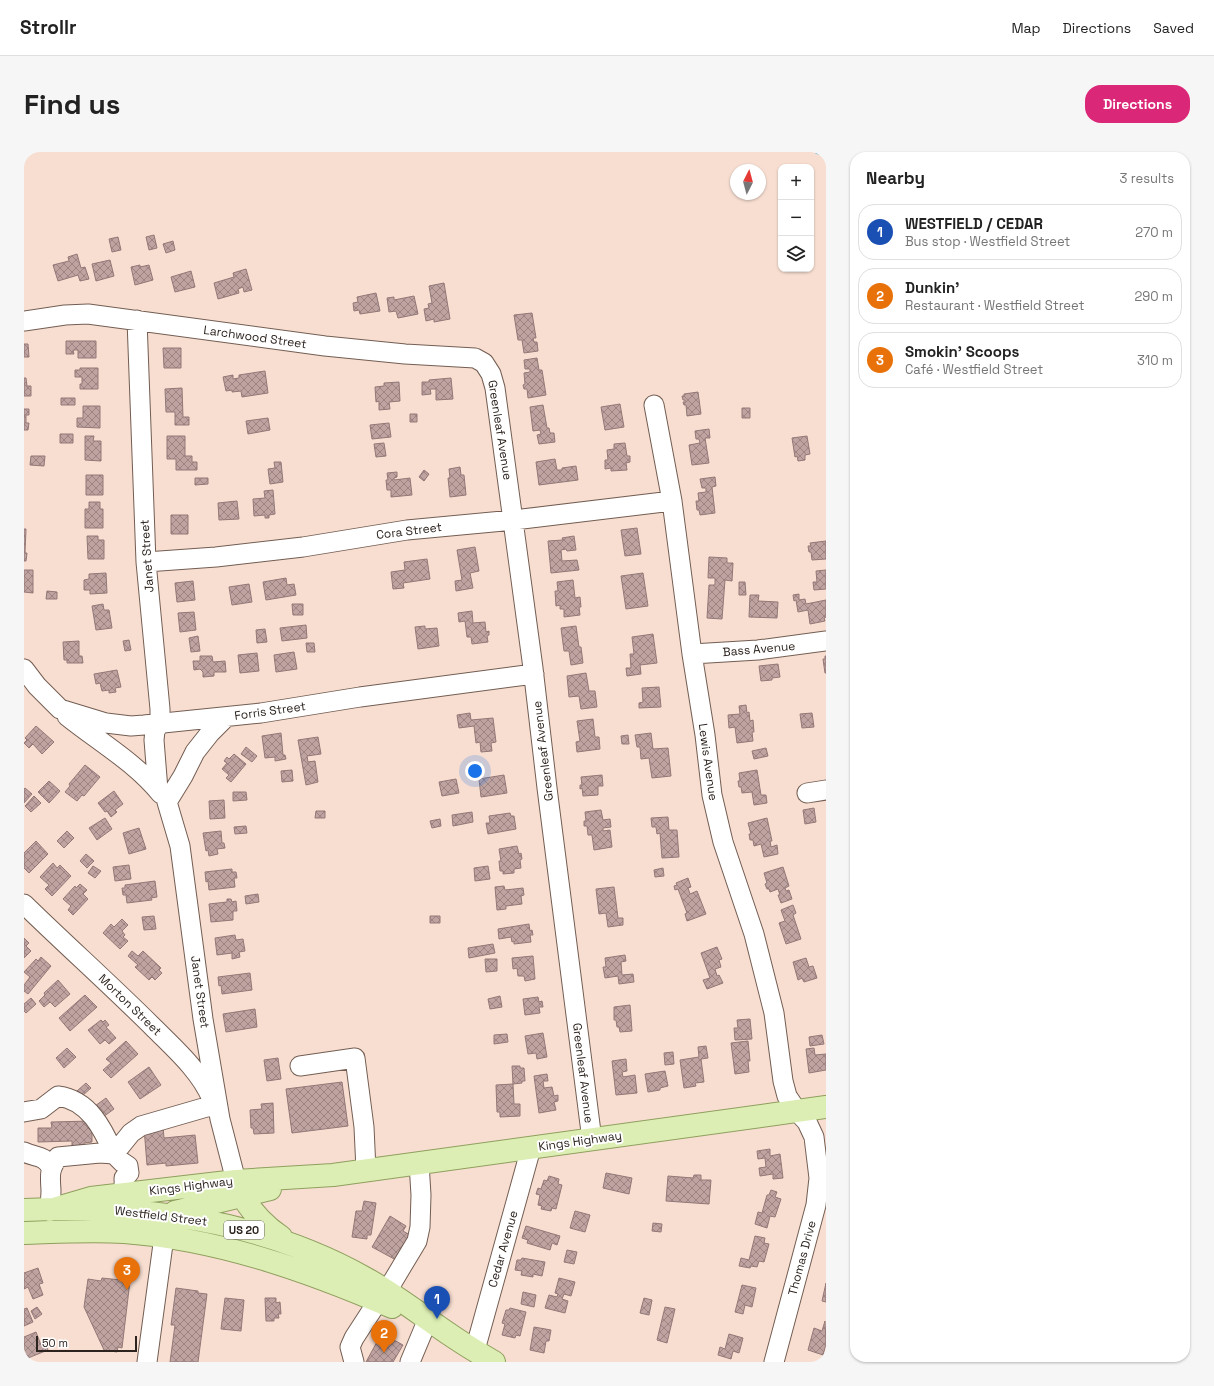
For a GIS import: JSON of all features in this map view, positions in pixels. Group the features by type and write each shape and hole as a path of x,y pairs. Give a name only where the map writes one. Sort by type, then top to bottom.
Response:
{"main road":[{"name":"Kings Highway","path":"50,1210 91,1198 122,1180 239,1188 826,1107"},
{"name":"Westfield Street","path":"122,1180 166,1215 224,1225 252,1232 295,1247 341,1266 382,1296 432,1323 494,1362"},
{"name":"Kings Highway","path":"166,1215 239,1188"},
{"path":"239,1188 253,1213 262,1223 295,1247"},
{"path":"24,1210 50,1210"},
{"name":"Westfield Street","path":"24,1233 93,1231 123,1232 164,1237 221,1247 382,1296"}],"street":[{"name":"Larchwood Street","path":"24,321 65,315 88,314 332,347 405,354 475,358 484,362 486,365"},
{"name":"Janet Street","path":"137,320 146,562 160,708 160,723 155,731 154,740 162,796 180,846 203,1019 217,1110 239,1188"},
{"name":"Greenleaf Avenue","path":"486,365 491,374 495,388 514,520 592,1140"},
{"name":"Lewis Avenue","path":"654,405 672,501 692,654 716,815 722,842 754,934 774,1013 783,1081 787,1096 797,1111"},
{"name":"Cora Street","path":"146,562 216,557 303,547 407,530 514,520 672,501"},
{"name":"Bass Avenue","path":"692,654 758,650 826,641"},
{"name":"Forris Street","path":"24,669 37,686 60,709 106,723 131,726 261,713 360,697 534,674"},
{"name":"Janet Street","path":"60,709 79,726 131,764 162,796"},
{"path":"162,796 183,776 195,752 210,732 226,717"},
{"path":"807,793 826,790"},
{"name":"Morton Street","path":"24,904 141,1014 190,1064 208,1088 217,1110"},
{"path":"300,1066 355,1058 364,1127 366,1170"},
{"path":"24,1112 41,1109 58,1096 68,1097 80,1104 98,1121 122,1180"},
{"path":"122,1180 131,1132 141,1126 217,1110"},
{"name":"Thomas Drive","path":"774,1362 812,1221 819,1184 819,1169 814,1137 807,1122 797,1111"},
{"name":"Cedar Avenue","path":"475,1350 531,1148"},
{"path":"24,1152 40,1156 47,1160 51,1167"},
{"path":"50,1210 51,1191 49,1180 51,1167 58,1157 100,1153 122,1180"},
{"path":"353,1360 350,1347 354,1338 417,1241 420,1227 421,1195 419,1163"},
{"path":"147,1362 166,1215"},
{"path":"410,1362 432,1323"}],"building":[{"path":"154,235 157,248 149,250 146,237"},
{"path":"118,237 121,250 112,252 109,239"},
{"path":"173,241 175,250 166,253 163,244"},
{"path":"77,254 81,268 85,267 89,279 80,281 78,275 58,281 53,265 69,261 68,257"},
{"path":"110,260 114,276 96,281 92,264"},
{"path":"140,265 140,267 149,265 153,280 135,285 131,267"},
{"path":"246,269 252,290 244,292 243,287 238,289 239,293 218,299 214,283 234,277 233,273"},
{"path":"191,271 195,287 175,292 171,277"},
{"path":"444,283 450,319 434,322 434,319 426,321 424,309 429,308 428,304 432,303 429,286"},
{"path":"376,293 380,311 360,314 359,310 354,311 353,303 358,302 357,297"},
{"path":"414,296 418,314 398,318 396,311 389,312 387,298 394,297 394,300"},
{"path":"532,313 536,338 533,338 534,342 537,342 538,351 524,353 522,340 518,340 514,315"},
{"path":"66,341 96,341 96,358 78,358 78,350 73,350 74,354 66,354"},
{"path":"24,344 28,344 29,357 24,357"},
{"path":"163,348 181,348 181,368 164,368"},
{"path":"537,358 539,370 542,370 546,395 528,398 527,389 524,389 523,385 525,384 524,373 530,372 530,369 525,369 524,360"},
{"path":"80,368 98,368 98,389 80,389 82,377 75,377 75,370 80,370"},
{"path":"265,371 268,393 242,397 241,391 226,391 223,377 233,375 233,379 239,378 239,375"},
{"path":"24,378 26,378 27,386 31,386 31,396 24,396"},
{"path":"451,378 453,399 436,400 436,389 430,389 431,394 422,395 422,382"},
{"path":"399,382 400,401 389,402 390,409 379,410 379,401 376,402 375,387 384,386 384,383"},
{"path":"182,388 183,417 189,417 189,425 175,425 175,412 166,412 165,389"},
{"path":"698,392 701,414 687,416 686,405 684,405 683,402 685,402 685,400 683,400 682,396 684,396 684,394"},
{"path":"61,398 75,398 75,405 61,405"},
{"path":"620,404 624,427 605,430 601,407"},
{"path":"543,405 547,428 549,428 550,433 554,433 555,442 539,444 537,435 541,434 540,430 533,431 530,407"},
{"path":"83,406 100,406 100,428 77,427 77,418 83,418"},
{"path":"742,408 750,408 750,418 742,418"},
{"path":"24,409 29,409 29,415 26,415 26,423 29,423 28,430 24,430"},
{"path":"410,414 417,414 417,422 410,422"},
{"path":"268,418 270,430 248,434 246,421"},
{"path":"389,423 391,437 372,439 370,425"},
{"path":"709,429 710,438 705,438 709,463 692,465 689,445 700,443 699,439 696,439 695,431"},
{"path":"60,434 73,434 73,443 60,443"},
{"path":"85,436 94,436 93,441 101,441 101,461 85,460"},
{"path":"167,436 185,436 185,456 192,456 192,462 197,462 197,470 176,470 176,459 167,459"},
{"path":"807,436 810,454 805,455 805,460 798,461 797,456 795,457 792,438"},
{"path":"384,443 386,456 376,457 374,444"},
{"path":"625,443 627,456 630,456 630,462 626,463 627,470 611,471 611,468 605,469 605,460 608,460 607,450 614,449 614,444"},
{"path":"31,456 45,456 44,466 30,465"},
{"path":"555,459 557,470 576,466 578,480 539,485 536,462"},
{"path":"274,462 281,462 283,482 270,484 268,469 275,468"},
{"path":"460,467 461,475 464,475 466,495 450,497 448,478 450,478 449,469"},
{"path":"424,470 429,474 424,481 419,477"},
{"path":"397,472 397,477 394,478 394,480 410,478 412,495 391,497 391,490 387,490 387,473"},
{"path":"86,475 103,475 103,495 86,495"},
{"path":"715,477 716,486 712,487 715,513 700,515 699,510 697,510 696,501 699,501 698,493 706,492 706,488 702,488 700,479"},
{"path":"195,478 208,478 208,484 195,485"},
{"path":"273,490 275,514 269,515 269,518 265,518 265,515 254,516 253,499 265,498 264,491"},
{"path":"237,501 239,519 219,520 218,503"},
{"path":"89,502 100,502 100,509 103,509 103,528 85,528 85,509 89,509"},
{"path":"171,515 188,515 188,534 171,534"},
{"path":"637,528 641,554 625,556 621,530"},
{"path":"24,529 26,529 26,561 24,561"},
{"path":"87,536 98,536 98,540 104,540 104,559 88,559"},
{"path":"574,536 576,550 561,550 562,561 577,560 579,570 551,573 548,541 563,540 562,538"},
{"path":"826,541 826,559 812,560 811,552 809,552 808,546 811,546 810,543"},
{"path":"475,547 479,571 470,573 473,588 456,591 455,581 462,580 457,550"},
{"path":"709,557 727,558 727,563 733,563 732,581 725,580 722,619 707,618 709,585 715,585 715,578 708,578"},
{"path":"427,559 430,579 403,583 404,588 393,589 391,572 405,570 404,562"},
{"path":"24,570 33,570 33,593 24,592"},
{"path":"826,570 826,589 814,590 813,582 817,582 816,571"},
{"path":"106,573 107,593 90,594 90,590 84,590 84,580 89,579 89,574"},
{"path":"643,573 648,606 626,609 621,576"},
{"path":"286,578 287,585 294,584 296,595 266,600 263,582"},
{"path":"573,580 575,598 580,597 580,615 564,617 564,609 560,609 560,605 556,606 555,591 558,591 557,582"},
{"path":"193,581 195,600 177,602 175,583"},
{"path":"739,582 745,582 746,595 739,595"},
{"path":"249,584 252,602 232,605 229,587"},
{"path":"47,591 57,592 57,599 46,599"},
{"path":"799,594 799,600 805,599 806,604 826,600 825,621 810,624 808,610 798,612 796,600 794,601 793,595"},
{"path":"750,595 759,595 758,601 778,602 777,618 749,617"},
{"path":"103,604 104,610 109,610 112,628 96,630 92,606"},
{"path":"292,604 303,604 303,615 293,615"},
{"path":"472,611 473,623 485,622 486,632 489,631 489,635 487,636 488,642 472,644 471,637 467,637 465,621 459,622 458,613"},
{"path":"194,612 196,630 180,632 178,613"},
{"path":"306,625 307,638 282,641 280,628"},
{"path":"425,626 425,629 437,628 439,646 418,649 415,627"},
{"path":"576,626 583,663 571,665 569,651 564,651 561,628"},
{"path":"265,629 267,642 257,643 256,630"},
{"path":"653,634 657,663 640,665 641,674 627,676 626,668 631,668 630,654 634,654 632,637"},
{"path":"198,636 200,651 191,652 189,638"},
{"path":"129,640 131,650 125,651 123,641"},
{"path":"79,641 79,656 82,656 83,663 67,663 67,660 64,660 63,642"},
{"path":"306,643 314,643 315,652 307,652"},
{"path":"294,652 297,669 276,672 274,655"},
{"path":"257,653 259,671 240,673 238,655"},
{"path":"200,656 212,656 213,662 225,661 226,672 214,672 214,676 203,677 203,672 200,669 194,670 193,661 200,661"},
{"path":"825,656 826,673 823,659 825,659"},
{"path":"778,664 780,677 772,678 772,680 761,681 759,666"},
{"path":"117,670 121,687 115,688 116,692 109,693 109,690 102,691 100,683 96,684 94,674"},
{"path":"586,673 589,691 595,691 597,707 581,709 579,696 569,697 567,676"},
{"path":"659,687 661,707 639,708 639,703 643,702 642,688"},
{"path":"746,705 747,713 749,712 750,721 753,720 753,741 737,743 735,727 729,728 728,715 740,714 739,706"},
{"path":"470,713 471,720 493,718 496,742 491,743 492,751 481,752 480,742 476,743 474,726 459,728 457,715"},
{"path":"812,713 814,727 802,728 800,714"},
{"path":"593,719 595,737 599,737 600,749 577,752 576,742 580,741 577,721"},
{"path":"36,726 54,742 42,754 33,744 29,748 24,743 27,740 25,738"},
{"path":"281,733 283,755 285,755 286,759 275,761 275,757 265,758 262,736"},
{"path":"651,733 653,749 668,748 671,776 652,778 649,758 641,759 640,747 637,747 635,735"},
{"path":"628,735 629,744 622,744 621,736"},
{"path":"318,737 321,754 307,756 308,762 315,761 318,782 306,785 298,740"},
{"path":"246,747 257,756 252,762 241,754"},
{"path":"766,748 768,756 754,759 752,751"},
{"path":"234,754 246,764 231,782 226,778 229,775 222,769 227,763 224,761 227,757 229,759"},
{"path":"85,765 100,777 84,796 82,795 77,801 65,792 70,786 69,784"},
{"path":"292,770 293,781 282,782 281,771"},
{"path":"757,770 761,795 766,795 767,803 754,805 752,792 742,793 738,781 740,781 739,773"},
{"path":"504,775 507,793 481,797 479,779"},
{"path":"602,775 603,786 598,786 598,795 583,796 582,788 580,789 580,785 582,785 581,777"},
{"path":"456,779 459,793 442,796 439,782"},
{"path":"49,781 60,791 49,803 38,792"},
{"path":"25,788 32,794 24,803 24,789"},
{"path":"114,791 123,804 115,810 117,812 111,817 98,803"},
{"path":"233,792 246,792 247,800 233,801"},
{"path":"34,796 41,803 31,812 25,806"},
{"path":"224,800 225,818 210,819 209,801"},
{"path":"814,808 816,822 805,824 803,810"},
{"path":"601,810 603,820 610,819 611,827 603,828 603,831 610,830 612,847 594,850 592,835 588,835 587,826 584,826 584,821 586,821 585,812"},
{"path":"316,811 325,811 325,818 315,818"},
{"path":"472,812 473,822 453,826 452,815"},
{"path":"510,813 511,816 514,816 516,829 488,834 486,823 490,823 489,816"},
{"path":"668,817 669,830 677,830 679,857 662,858 660,833 657,834 656,827 652,827 651,818"},
{"path":"105,818 112,829 97,840 89,828"},
{"path":"767,818 772,841 770,841 771,847 777,845 778,854 764,857 761,844 754,846 753,840 750,840 749,834 751,834 748,823"},
{"path":"440,819 441,826 432,828 430,821"},
{"path":"246,826 247,833 235,834 234,827"},
{"path":"139,828 146,849 129,854 123,833"},
{"path":"67,831 74,838 64,848 57,841"},
{"path":"221,831 222,843 224,843 225,848 217,849 218,854 209,856 208,850 206,851 203,833"},
{"path":"36,841 48,854 29,873 24,868 24,853"},
{"path":"517,846 519,854 521,853 521,868 514,869 514,873 503,874 503,871 500,871 499,861 501,861 499,849"},
{"path":"86,854 94,861 87,868 80,861"},
{"path":"53,863 57,868 60,865 71,876 52,896 45,889 49,885 40,877"},
{"path":"129,865 131,879 115,881 113,867"},
{"path":"93,866 101,871 95,878 88,873"},
{"path":"488,866 490,879 475,881 474,868"},
{"path":"783,867 789,886 785,888 786,891 789,890 792,899 781,903 778,895 780,895 778,889 770,892 769,889 767,889 764,873"},
{"path":"663,868 664,876 655,877 654,870"},
{"path":"232,869 232,872 236,872 237,878 234,878 235,887 209,890 205,872"},
{"path":"688,878 691,887 688,888 690,894 697,891 706,914 687,921 685,914 687,913 678,889 675,890 674,886 677,885 676,883"},
{"path":"155,881 157,897 151,898 152,900 127,903 126,895 123,895 122,888 125,888 125,885"},
{"path":"80,884 87,890 83,894 88,899 73,915 68,910 71,906 63,899 75,886 76,888"},
{"path":"504,886 505,890 523,888 524,895 521,896 522,904 506,906 506,909 497,910 495,887"},
{"path":"614,887 618,918 623,918 623,925 608,927 606,913 599,914 596,889"},
{"path":"258,894 259,902 246,904 245,896"},
{"path":"227,899 231,899 232,902 236,901 237,911 233,911 233,920 211,922 209,904 227,902"},
{"path":"793,905 796,913 793,915 801,939 786,944 779,923 785,921 781,910"},
{"path":"154,916 156,929 144,930 142,917"},
{"path":"430,916 440,916 440,923 430,923"},
{"path":"122,919 128,925 122,931 125,935 123,937 128,941 120,949 103,933 111,924 114,927"},
{"path":"529,924 530,931 532,930 533,935 530,935 531,942 514,944 511,937 499,939 498,929"},
{"path":"235,935 236,940 243,939 245,951 239,952 240,957 232,959 232,953 217,955 215,938"},
{"path":"24,938 29,943 26,946 31,951 24,958"},
{"path":"493,944 495,953 469,958 468,948"},
{"path":"717,947 722,959 719,960 721,967 715,969 717,976 719,975 723,983 707,989 703,980 710,978 701,953"},
{"path":"132,951 138,956 143,951 161,968 159,970 162,973 155,980 152,977 149,980 135,967 138,965 128,956"},
{"path":"625,955 626,961 621,962 622,975 633,974 634,982 619,984 618,976 605,978 603,967 606,967 605,958"},
{"path":"533,956 535,979 525,981 524,976 518,976 517,968 513,969 512,958"},
{"path":"41,957 51,966 28,994 24,991 24,985 30,977 24,972 36,959 38,961"},
{"path":"806,958 809,967 813,966 817,978 804,982 802,978 798,980 793,962"},
{"path":"485,959 497,959 497,971 486,972"},
{"path":"250,973 252,990 222,994 218,977"},
{"path":"58,980 70,994 55,1007 50,1002 44,1007 39,1001 45,995 44,993"},
{"path":"85,995 97,1007 70,1031 59,1018"},
{"path":"500,996 502,1007 490,1009 488,999"},
{"path":"538,997 539,1002 542,1001 543,1007 539,1007 540,1013 525,1015 523,999"},
{"path":"31,998 36,1004 26,1013 24,1011 24,1004"},
{"path":"630,1005 632,1031 620,1032 619,1027 617,1027 616,1020 614,1020 614,1007"},
{"path":"255,1009 257,1027 226,1032 223,1014"},
{"path":"750,1019 752,1039 735,1040 734,1028 738,1028 737,1020"},
{"path":"101,1020 103,1022 105,1020 109,1025 106,1027 116,1038 109,1044 105,1040 100,1044 88,1030"},
{"path":"543,1033 547,1057 537,1059 536,1053 528,1054 525,1036"},
{"path":"507,1034 508,1042 494,1044 494,1035"},
{"path":"822,1035 824,1044 810,1046 809,1037"},
{"path":"126,1041 138,1054 111,1078 103,1070 111,1063 106,1059"},
{"path":"748,1041 750,1061 748,1061 749,1072 735,1074 731,1043"},
{"path":"706,1046 708,1058 701,1059 704,1082 695,1083 696,1086 684,1088 680,1060 699,1057 698,1047"},
{"path":"67,1048 76,1057 64,1068 56,1058"},
{"path":"814,1048 815,1055 826,1054 826,1070 809,1073 806,1049"},
{"path":"673,1052 674,1064 665,1065 664,1053"},
{"path":"278,1058 281,1079 267,1081 264,1060"},
{"path":"626,1059 627,1071 622,1072 623,1077 635,1075 637,1093 616,1095 612,1061"},
{"path":"512,1066 520,1066 520,1068 524,1068 525,1081 522,1081 522,1083 513,1084"},
{"path":"149,1067 161,1085 140,1099 128,1082"},
{"path":"665,1071 668,1086 660,1088 660,1090 648,1092 645,1074"},
{"path":"547,1074 548,1081 543,1081 544,1088 552,1087 554,1096 558,1095 558,1101 554,1102 556,1110 539,1113 534,1076"},
{"path":"342,1082 348,1126 292,1133 286,1089"},
{"path":"86,1083 91,1088 82,1096 77,1091"},
{"path":"513,1084 514,1104 520,1104 520,1116 500,1117 500,1112 497,1112 496,1085"},
{"path":"106,1098 114,1109 103,1117 95,1106"},
{"path":"273,1103 274,1133 254,1134 253,1128 251,1128 250,1110 262,1109 261,1104"},
{"path":"92,1121 92,1142 79,1145 79,1149 72,1150 72,1141 38,1142 38,1128 52,1128 51,1122"},
{"path":"163,1126 164,1138 195,1135 198,1163 166,1166 166,1163 147,1165 144,1128"},
{"path":"770,1149 770,1156 780,1154 783,1178 773,1179 773,1174 760,1176 759,1168 766,1167 765,1158 758,1159 757,1151"},
{"path":"606,1173 632,1178 629,1194 603,1188"},
{"path":"694,1175 701,1175 701,1180 711,1180 709,1204 666,1201 668,1176 693,1178"},
{"path":"549,1176 559,1179 558,1184 562,1185 556,1209 552,1208 551,1211 541,1209 542,1206 538,1205 540,1195 536,1194 538,1188 541,1189 544,1180 547,1181"},
{"path":"771,1190 777,1192 775,1197 781,1199 775,1217 770,1216 767,1228 755,1224 758,1212 762,1213 767,1195 769,1195"},
{"path":"364,1201 376,1203 371,1235 367,1235 367,1239 352,1237 356,1211 362,1211"},
{"path":"575,1211 590,1215 585,1232 570,1228"},
{"path":"390,1216 406,1226 403,1231 410,1235 396,1260 372,1247"},
{"path":"653,1223 662,1224 661,1232 652,1231"},
{"path":"526,1226 560,1236 557,1245 552,1243 550,1250 527,1243 528,1240 522,1238"},
{"path":"755,1236 765,1238 764,1243 769,1244 764,1262 759,1261 757,1267 751,1266 750,1268 739,1266 741,1258 749,1260"},
{"path":"567,1250 577,1252 574,1264 564,1262"},
{"path":"522,1258 545,1262 542,1276 533,1274 533,1277 521,1275 522,1271 515,1270 517,1260 521,1260"},
{"path":"38,1268 43,1283 39,1284 43,1295 33,1299 28,1287 24,1289 24,1273"},
{"path":"102,1278 130,1281 122,1348 118,1347 117,1352 104,1350 84,1307 88,1279 101,1281"},
{"path":"559,1278 575,1282 571,1296 564,1294 562,1299 568,1301 565,1313 545,1308 549,1295 557,1297 558,1294 555,1293"},
{"path":"826,1283 826,1302 822,1301"},
{"path":"742,1285 756,1288 752,1307 745,1305 743,1314 735,1312"},
{"path":"176,1288 198,1291 198,1293 207,1294 198,1362 170,1362 175,1325 171,1325"},
{"path":"523,1292 536,1295 534,1307 521,1304"},
{"path":"225,1298 244,1300 241,1331 221,1329"},
{"path":"265,1298 276,1298 276,1303 280,1302 281,1314 278,1314 279,1318 274,1318 274,1321 266,1321"},
{"path":"644,1298 652,1300 649,1315 640,1313"},
{"path":"37,1307 42,1314 35,1319 31,1311"},
{"path":"665,1307 675,1309 667,1343 657,1340"},
{"path":"27,1308 33,1322 24,1326 24,1309"},
{"path":"510,1308 526,1312 520,1336 516,1335 515,1338 502,1335 505,1324 502,1323 506,1310 509,1310"},
{"path":"825,1321 826,1344 823,1355 808,1350 814,1328 822,1331"},
{"path":"534,1327 551,1330 549,1341 546,1341 544,1353 530,1350"},
{"path":"36,1332 41,1345 45,1343 48,1350 28,1358 28,1356 24,1358 24,1337"},
{"path":"379,1332 403,1345 393,1362 366,1362 378,1340 375,1338"},
{"path":"729,1334 743,1338 739,1353 733,1351 731,1359 718,1355 720,1347 725,1349"}],"waterway":[{"path":"817,152 826,154"}],"place":[{"name":"Smokin' Scoops","path":"127,1290"},
{"name":"WESTFIELD / CEDAR","path":"437,1319"},
{"name":"Dunkin'","path":"384,1353"}]}
